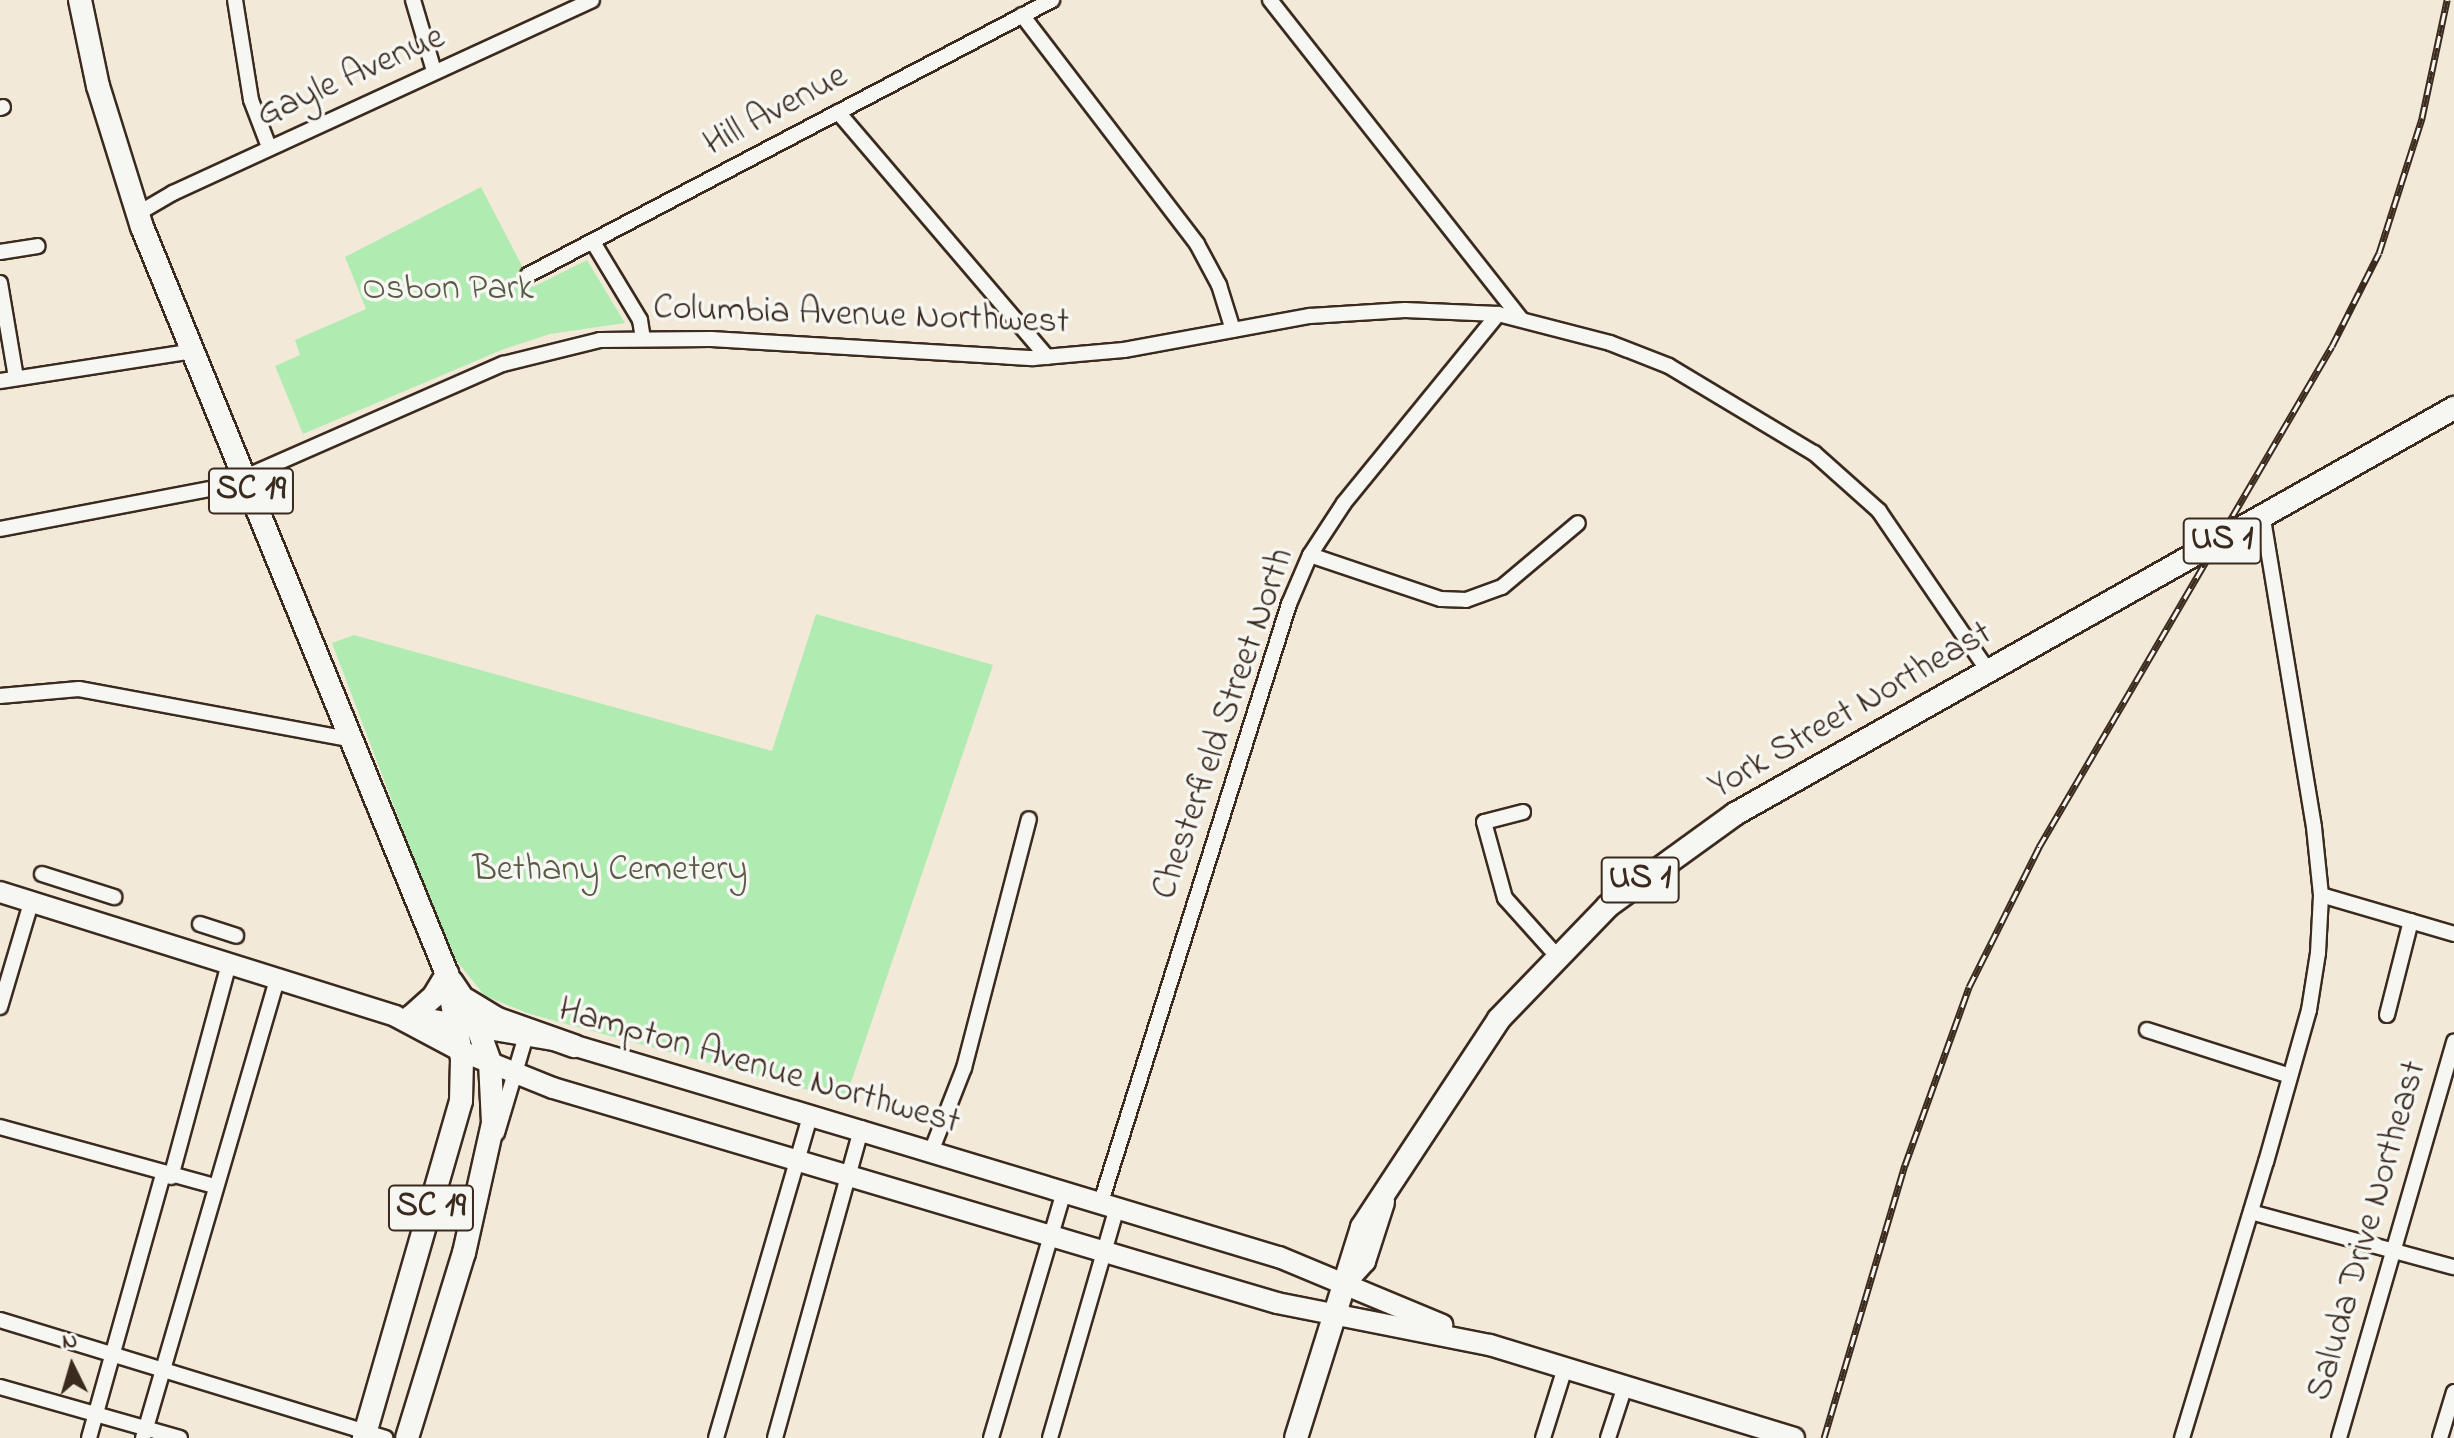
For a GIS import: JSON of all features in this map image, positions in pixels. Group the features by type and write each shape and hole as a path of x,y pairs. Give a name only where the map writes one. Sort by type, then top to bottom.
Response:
{"main road":[{"name":"SC 19","path":"80,0 98,86 137,214 355,740 468,1028 490,1062 493,1099 489,1156 407,1438"},
{"name":"York Street Northeast","path":"1296,1438 1333,1314 1345,1282 1364,1261 1385,1194 1468,1061 1556,955 1637,882 1701,836 2454,408"},
{"name":"SC 19","path":"372,1436 461,1092 461,1051 468,1028 463,998 447,974"},
{"path":"403,1016 434,996 447,974"},
{"path":"463,998 498,1019 574,1046"},
{"path":"461,1092 481,1090 493,1099"}],"street":[{"path":"235,0 251,100 269,147"},
{"path":"413,0 434,71"},
{"name":"Gayle Avenue","path":"137,214 269,147 592,0"},
{"name":"Hill Avenue","path":"528,275 1052,0"},
{"path":"1270,0 1520,318"},
{"path":"1022,15 1183,223 1219,285 1233,330"},
{"path":"838,112 1047,357"},
{"path":"593,242 640,320 643,338"},
{"path":"0,252 38,246"},
{"path":"0,283 16,378"},
{"name":"Columbia Avenue Northwest","path":"0,529 246,479 503,364 585,343 643,338 1047,357 1137,348 1357,312 1498,314 1520,318 1669,366 1724,395 1823,460 1888,522 1988,671"},
{"name":"Chesterfield Street North","path":"1050,1438 1105,1251 1109,1205 1275,648 1310,555 1344,503 1498,314"},
{"path":"0,381 193,351"},
{"path":"2182,1438 2259,1187 2315,982 2321,895 2263,518"},
{"path":"1310,555 1441,599 1466,600 1502,587 1578,523"},
{"path":"0,696 88,690 187,713 355,740"},
{"path":"1523,812 1484,822 1505,898 1556,955"},
{"path":"931,1152 964,1068 1029,819"},
{"path":"42,874 114,897"},
{"path":"68,915 77,885"},
{"name":"Hampton Avenue Northwest","path":"0,892 403,1016 574,1046 1064,1191 1345,1282 1490,1345"},
{"path":"2321,895 2454,934"},
{"path":"0,1007 31,903"},
{"path":"2387,1015 2411,921"},
{"path":"89,1438 167,1176 229,934 200,924"},
{"path":"144,1433 277,979"},
{"name":"Hampton Avenue Northwest","path":"403,1016 461,1051 516,1075 1277,1303 1490,1345"},
{"path":"2147,1030 2290,1076"},
{"path":"489,1156 526,1036"},
{"name":"Saluda Drive Northeast","path":"2339,1438 2396,1251 2454,1041"},
{"path":"716,1438 810,1116"},
{"path":"0,1127 167,1176 214,1186"},
{"path":"775,1438 861,1131"},
{"path":"991,1438 1064,1191"},
{"path":"2251,1212 2454,1267"},
{"path":"0,1320 162,1368 372,1436"},
{"path":"1490,1345 1794,1438"},
{"path":"1543,1438 1565,1368"},
{"path":"1608,1438 1625,1386"},
{"path":"0,1387 96,1414 144,1433 180,1438"},
{"path":"2440,1438 2454,1392"}],"green space":[{"name":"Osbon Park","path":"481,187 533,287 587,260 625,323 550,334 504,349 303,434 275,366 300,355 295,340 366,309 345,257"},
{"name":"Bethany Cemetery","path":"816,614 993,665 845,1100 530,1014 485,996 456,960 438,922 332,643 354,635 772,751"}],"railway":[{"path":"1824,1438 1905,1165 1969,987 2039,847 2332,346 2379,253 2422,118 2447,0"}]}
